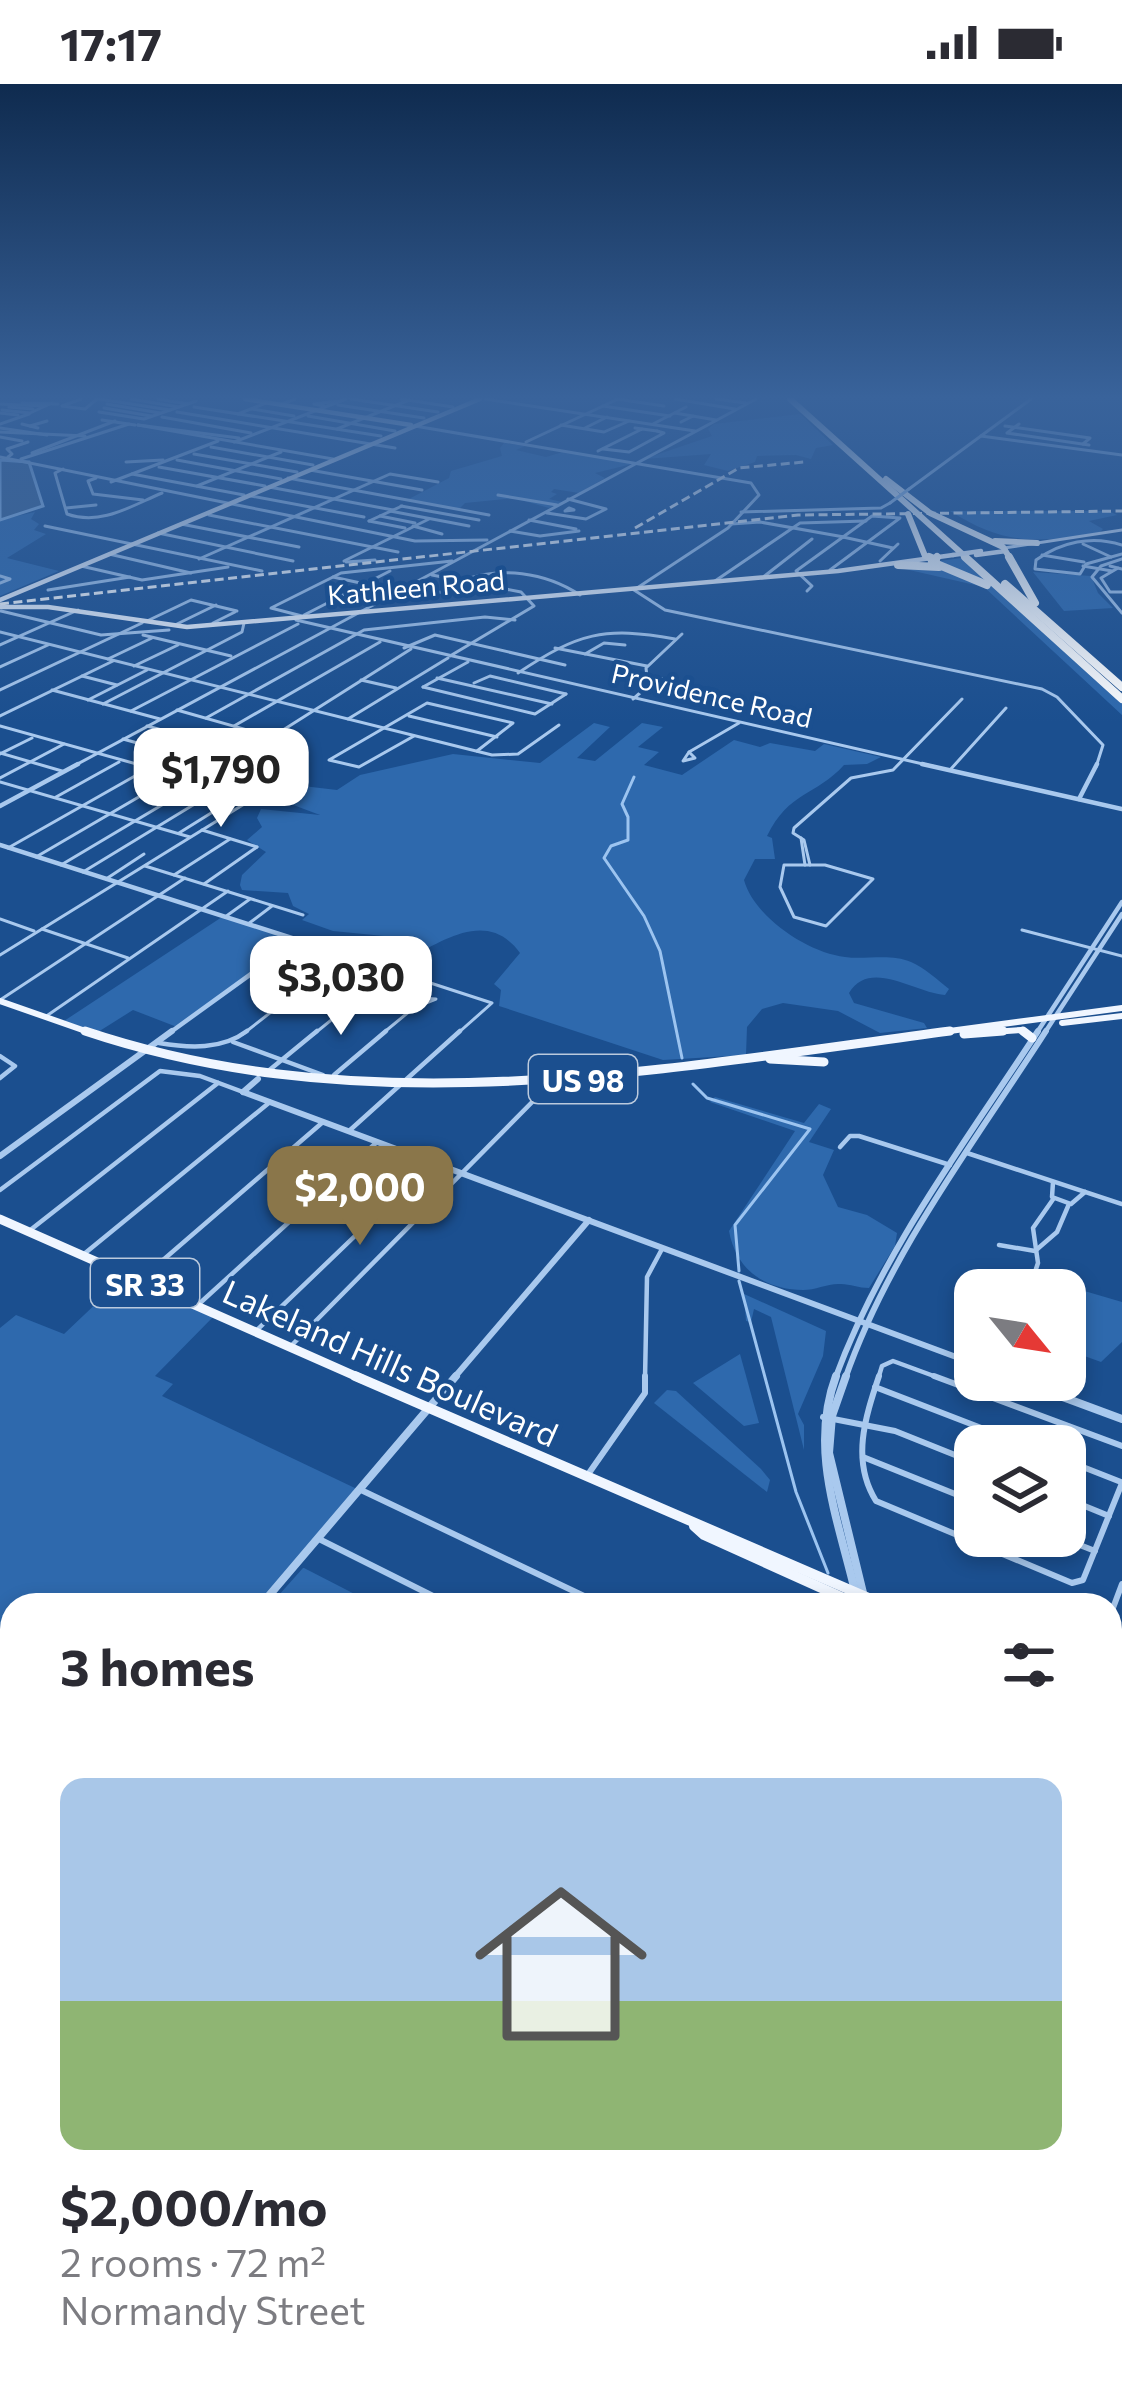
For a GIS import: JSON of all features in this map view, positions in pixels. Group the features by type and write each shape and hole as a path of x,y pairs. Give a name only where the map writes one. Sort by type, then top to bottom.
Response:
{"highway":[{"path":"901,507 950,569 988,586 1040,627"},
{"path":"906,507 1122,699"},
{"path":"918,507 1122,687"},
{"path":"922,507 1005,549 1054,628"},
{"path":"988,539 1039,544"},
{"path":"898,566 950,569"}],"main road":[{"path":"130,544 214,507"},
{"path":"1,604 216,507"},
{"name":"Kathleen Road","path":"1,604 80,609 140,626 244,624 898,566 1122,532"},
{"name":"Kathleen Road","path":"799,574 939,559"},
{"path":"1,604 79,566"},
{"name":"Kathleen Road","path":"638,588 762,577"},
{"name":"Kathleen Road","path":"363,611 530,599"},
{"name":"Kathleen Road","path":"1,604 80,609 140,626 210,626"},
{"name":"Kathleen Road","path":"244,624 299,619"},
{"name":"US 98","path":"2,1004 142,1053"},
{"name":"US 98","path":"2,1004 142,1053 261,1077 398,1089 516,1090 602,1082 727,1061 818,1055 1122,1012"},
{"path":"1064,1004 1090,1013"},
{"name":"US 98","path":"398,1089 583,1079 802,1058 1122,1012"},
{"path":"964,1034 1021,1030 1032,1039"},
{"path":"516,1090 583,1079"},
{"name":"Lakeland Hills Boulevard","path":"0,1219 694,1526 707,1527 846,1593"}],"street":[{"path":"76,507 66,508 73,518 91,521 126,507"},
{"path":"238,507 430,542 490,541"},
{"path":"309,507 364,517"},
{"path":"372,507 466,527 489,515 445,507"},
{"path":"399,507 369,521 413,526"},
{"path":"407,507 479,520"},
{"path":"0,806 553,507"},
{"path":"544,512 584,522 606,509 600,507"},
{"path":"746,507 731,524 638,588 647,602 665,610 1042,688 1057,697 1102,744 1092,781 1081,796"},
{"path":"741,512 882,507"},
{"path":"199,559 314,508"},
{"path":"557,514 565,511"},
{"path":"204,514 398,552"},
{"path":"380,516 442,534"},
{"path":"807,591 812,586 799,574 843,537 872,516 900,519 834,570"},
{"path":"375,560 344,561 429,519"},
{"path":"510,531 538,536 579,531 529,520"},
{"path":"716,581 806,522 866,521"},
{"path":"180,523 299,547"},
{"path":"731,524 793,528 896,546 880,561"},
{"path":"45,526 262,571"},
{"path":"158,533 292,561"},
{"path":"762,577 812,539"},
{"path":"1084,566 1080,574 1038,571 1035,561 1081,543 1108,539 1122,544"},
{"path":"1081,543 1111,556"},
{"path":"106,554 194,574"},
{"path":"1042,555 1074,560 1075,567 1122,556"},
{"path":"1122,556 1098,568 1094,584 1122,613"},
{"path":"299,619 272,609 333,577 452,561"},
{"path":"79,566 130,577"},
{"path":"48,590 231,566"},
{"path":"1084,566 1115,569"},
{"path":"131,711 398,567"},
{"path":"1115,569 1102,577 1104,585 1110,592 1122,592"},
{"path":"461,580 490,571 564,585 579,594"},
{"path":"348,718 532,610 530,599 429,574"},
{"path":"333,577 398,591"},
{"path":"385,597 465,590 479,584"},
{"path":"0,691 193,600 237,611 210,626"},
{"path":"1,604 50,623 111,638"},
{"path":"171,628 216,605"},
{"path":"0,645 80,609"},
{"path":"206,718 352,636 421,622 491,616 514,620"},
{"name":"Providence Road","path":"299,619 326,630 464,663 1119,808"},
{"path":"103,704 242,632 244,624"},
{"path":"140,626 154,637 235,657"},
{"path":"516,673 574,635 608,628 675,639"},
{"path":"0,632 477,751 512,756 559,724"},
{"path":"404,648 430,633 565,665"},
{"path":"101,635 119,634"},
{"path":"634,699 646,689 647,666 682,634"},
{"path":"0,716 154,637"},
{"path":"234,726 380,642"},
{"path":"0,667 48,644"},
{"path":"134,666 179,644"},
{"path":"585,654 604,644 625,645"},
{"path":"554,648 647,666"},
{"path":"176,710 268,737 412,650"},
{"path":"464,663 423,687 536,714 566,694 490,676 470,685"},
{"path":"88,700 148,670"},
{"path":"82,676 118,685"},
{"path":"437,678 552,704"},
{"path":"647,679 665,679"},
{"path":"361,680 398,688"},
{"path":"52,690 160,719"},
{"path":"808,865 801,838 792,830 853,777 893,770 962,699"},
{"path":"409,716 408,712 427,703 513,723 477,751"},
{"path":"950,770 1006,708"},
{"path":"414,736 359,767 329,760 409,716 497,737"},
{"path":"287,722 295,724"},
{"path":"688,752 710,735 739,723"},
{"path":"0,955 302,769 148,725"},
{"path":"0,729 9,727 255,797"},
{"path":"0,754 36,736"},
{"path":"123,739 200,761"},
{"path":"0,780 64,744"},
{"path":"36,857 226,746"},
{"path":"136,764 161,750"},
{"path":"62,865 251,752"},
{"path":"0,754 62,771"},
{"path":"56,797 123,760"},
{"path":"83,872 278,760"},
{"path":"8,848 149,768"},
{"path":"0,780 191,837"},
{"path":"179,833 242,794"},
{"path":"202,830 257,847 204,884"},
{"path":"174,874 230,839"},
{"path":"0,845 492,1003 349,1131"},
{"path":"106,879 144,854"},
{"path":"808,865 873,878 832,926 795,918 781,887 781,866 808,865"},
{"path":"146,866 303,915"},
{"path":"2,1004 185,878"},
{"path":"46,1017 228,891"},
{"path":"225,916 251,898"},
{"path":"858,1593 833,1481 827,1418 860,1322 1017,1061 1064,1004 1122,902"},
{"path":"248,924 273,905"},
{"path":"962,1151 1122,914"},
{"path":"1,921 132,958"},
{"path":"1022,930 1122,956"},
{"path":"0,1156 298,940"},
{"path":"233,1042 344,955"},
{"path":"158,1043 186,1048 233,1042 325,1075 340,1073 421,1002 327,968"},
{"path":"243,1092 393,970"},
{"path":"0,1056 15,1065 0,1078"},
{"path":"1017,1061 1018,1073"},
{"path":"0,1190 160,1071 218,1083 954,1356"},
{"path":"28,1232 218,1083"},
{"path":"290,1347 547,1087"},
{"path":"82,1256 270,1102"},
{"path":"139,1281 323,1122"},
{"path":"841,1147 847,1138 859,1136 954,1168"},
{"path":"196,1306 377,1142"},
{"path":"962,1151 1122,1204"},
{"path":"255,1332 432,1162"},
{"path":"1035,1269 1033,1228 1054,1198 1053,1181"},
{"path":"999,1245 1034,1251 1051,1241 1069,1204 1085,1192"},
{"path":"1054,1198 1069,1204"},
{"path":"272,1593 589,1220"},
{"path":"586,1478 645,1393 647,1277 662,1249"},
{"path":"1086,1468 1122,1483 1083,1580 1072,1583 876,1501 869,1491 863,1457 864,1425 884,1364 899,1362 1122,1446"},
{"path":"875,1387 974,1425"},
{"path":"1074,1401 1122,1419"},
{"path":"827,1418 895,1431 954,1455"},
{"path":"863,1457 954,1494"},
{"path":"361,1490 577,1593"},
{"path":"1086,1507 1109,1516"},
{"path":"319,1539 428,1593"},
{"path":"1086,1547 1095,1551"}],"shaded area":[{"path":"0,507 40,507 0,520"},
{"path":"950,511 1109,511 1117,515 1089,521 1103,529 1098,534 1021,539 988,530"},
{"path":"35,512 31,519 39,524 34,530 46,534 7,558 59,571 0,596 0,520"},
{"path":"961,558 1122,703 1122,715 984,587 896,567"},
{"path":"1033,572 1091,576 1098,593 1113,608 1064,611"},
{"path":"594,723 610,727 577,758 595,761 642,723 663,727 638,747 659,752 644,765 682,775 734,740 815,751 824,744 881,757 867,764 844,765 784,810 767,836 772,838 775,859 755,859 744,880 759,907 799,941 845,957 903,959 949,989 945,995 869,978 849,993 854,1003 924,1023 927,1028 880,1033 838,1011 783,1003 762,1009 747,1027 746,1055 663,1060 499,1006 501,990 494,984 520,953 495,933 452,936 412,957 400,950 404,938 333,931 302,920 309,914 293,906 288,893 242,890 242,875 266,852 247,840 262,827 257,818 261,809 320,815 280,800 303,786 337,790 360,775 453,754 540,763"},
{"path":"222,917 295,940 177,1027 133,1010 98,1032 64,1021"},
{"path":"715,1097 804,1123 819,1104 831,1109 809,1142 834,1150 823,1175 838,1207 867,1215 897,1233 895,1246 869,1288 836,1284 789,1289 764,1281 745,1266 729,1231 795,1131 710,1102"},
{"path":"124,1277 214,1316 155,1376 173,1384 162,1396 357,1489 267,1593 0,1593 0,1328 16,1315 64,1334"},
{"path":"1086,1291 1122,1302 1122,1342 1101,1362 1086,1357"},
{"path":"744,1294 826,1331 823,1356 798,1414 804,1425 804,1450 771,1317 754,1309 751,1322 746,1321"},
{"path":"740,1354 759,1423 744,1426 693,1383"},
{"path":"667,1390 676,1391 761,1469 770,1480 767,1492 654,1403"},
{"path":"304,1568 353,1593 281,1593"}],"waterway":[{"path":"634,777 622,804 628,817 628,840 611,846 604,858 644,916 660,951 682,1058"},
{"path":"693,1084 707,1098 810,1129 735,1225 739,1271"},
{"path":"739,1281 796,1492 828,1573"}],"railway":[{"path":"635,528 671,507"},
{"path":"0,604 798,515 1122,511"}]}
